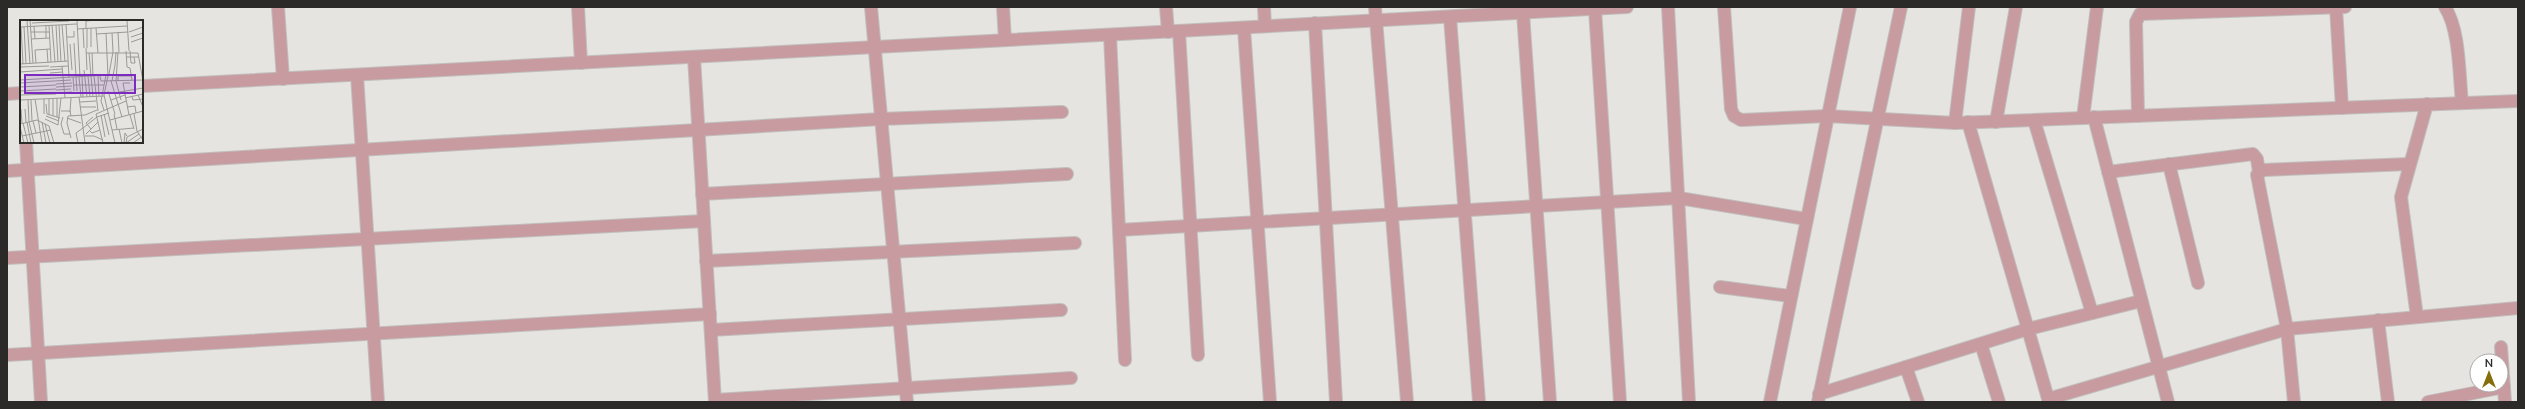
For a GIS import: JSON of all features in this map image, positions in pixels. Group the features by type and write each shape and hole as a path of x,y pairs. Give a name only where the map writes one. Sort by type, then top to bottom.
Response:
{"street":[{"path":"278,7 283,79"},
{"path":"578,7 581,63"},
{"path":"871,7 907,402"},
{"path":"1003,7 1005,40"},
{"path":"1166,7 1174,31 1190,227 1198,355"},
{"path":"1264,7 1265,26"},
{"path":"1375,7 1407,402"},
{"path":"143,86 1450,17 1572,8 1595,9 1627,7"},
{"path":"1668,7 1689,402"},
{"path":"1724,7 1730,109 1734,116 1741,120 1827,116 1877,117 1955,123 1996,122 2088,117 2518,101"},
{"path":"1770,402 1790,296 1850,7"},
{"path":"1819,398 1901,7"},
{"path":"1955,123 1969,7"},
{"path":"1996,122 2016,7"},
{"path":"2097,7 2088,117 2108,172 2168,402"},
{"path":"2336,7 2342,108"},
{"path":"2138,116 2136,22 2140,14 2345,7"},
{"path":"2445,7 2452,22 2462,103"},
{"path":"1595,9 1620,402"},
{"path":"1518,11 1536,206 1550,402"},
{"path":"1450,17 1479,402"},
{"path":"1315,24 1336,402"},
{"path":"1244,28 1270,402"},
{"path":"1110,35 1125,360"},
{"path":"694,57 715,401 1071,378"},
{"path":"357,75 378,402"},
{"path":"7,94 20,93"},
{"path":"2417,317 2401,209 2401,197 2427,104"},
{"path":"7,171 881,119 1062,112"},
{"path":"2034,120 2092,313"},
{"path":"1968,122 2049,400 2287,329 2518,308"},
{"path":"26,143 40,402"},
{"path":"2108,172 2252,154 2256,159 2259,172 2258,183 2287,329 2294,402"},
{"path":"2169,164 2198,282"},
{"path":"2259,172 2303,167 2409,164"},
{"path":"702,194 1068,174"},
{"path":"1119,230 1679,198 1806,219"},
{"path":"7,258 704,221"},
{"path":"706,261 1075,243"},
{"path":"1720,287 1790,296"},
{"path":"1819,398 1906,367 2028,329 2141,301"},
{"path":"711,330 1061,310"},
{"path":"7,355 710,314"},
{"path":"2378,320 2388,402"},
{"path":"1981,344 1999,402"},
{"path":"2501,347 2501,353"},
{"path":"1906,367 1918,402"},
{"path":"2428,402 2471,393"}]}
